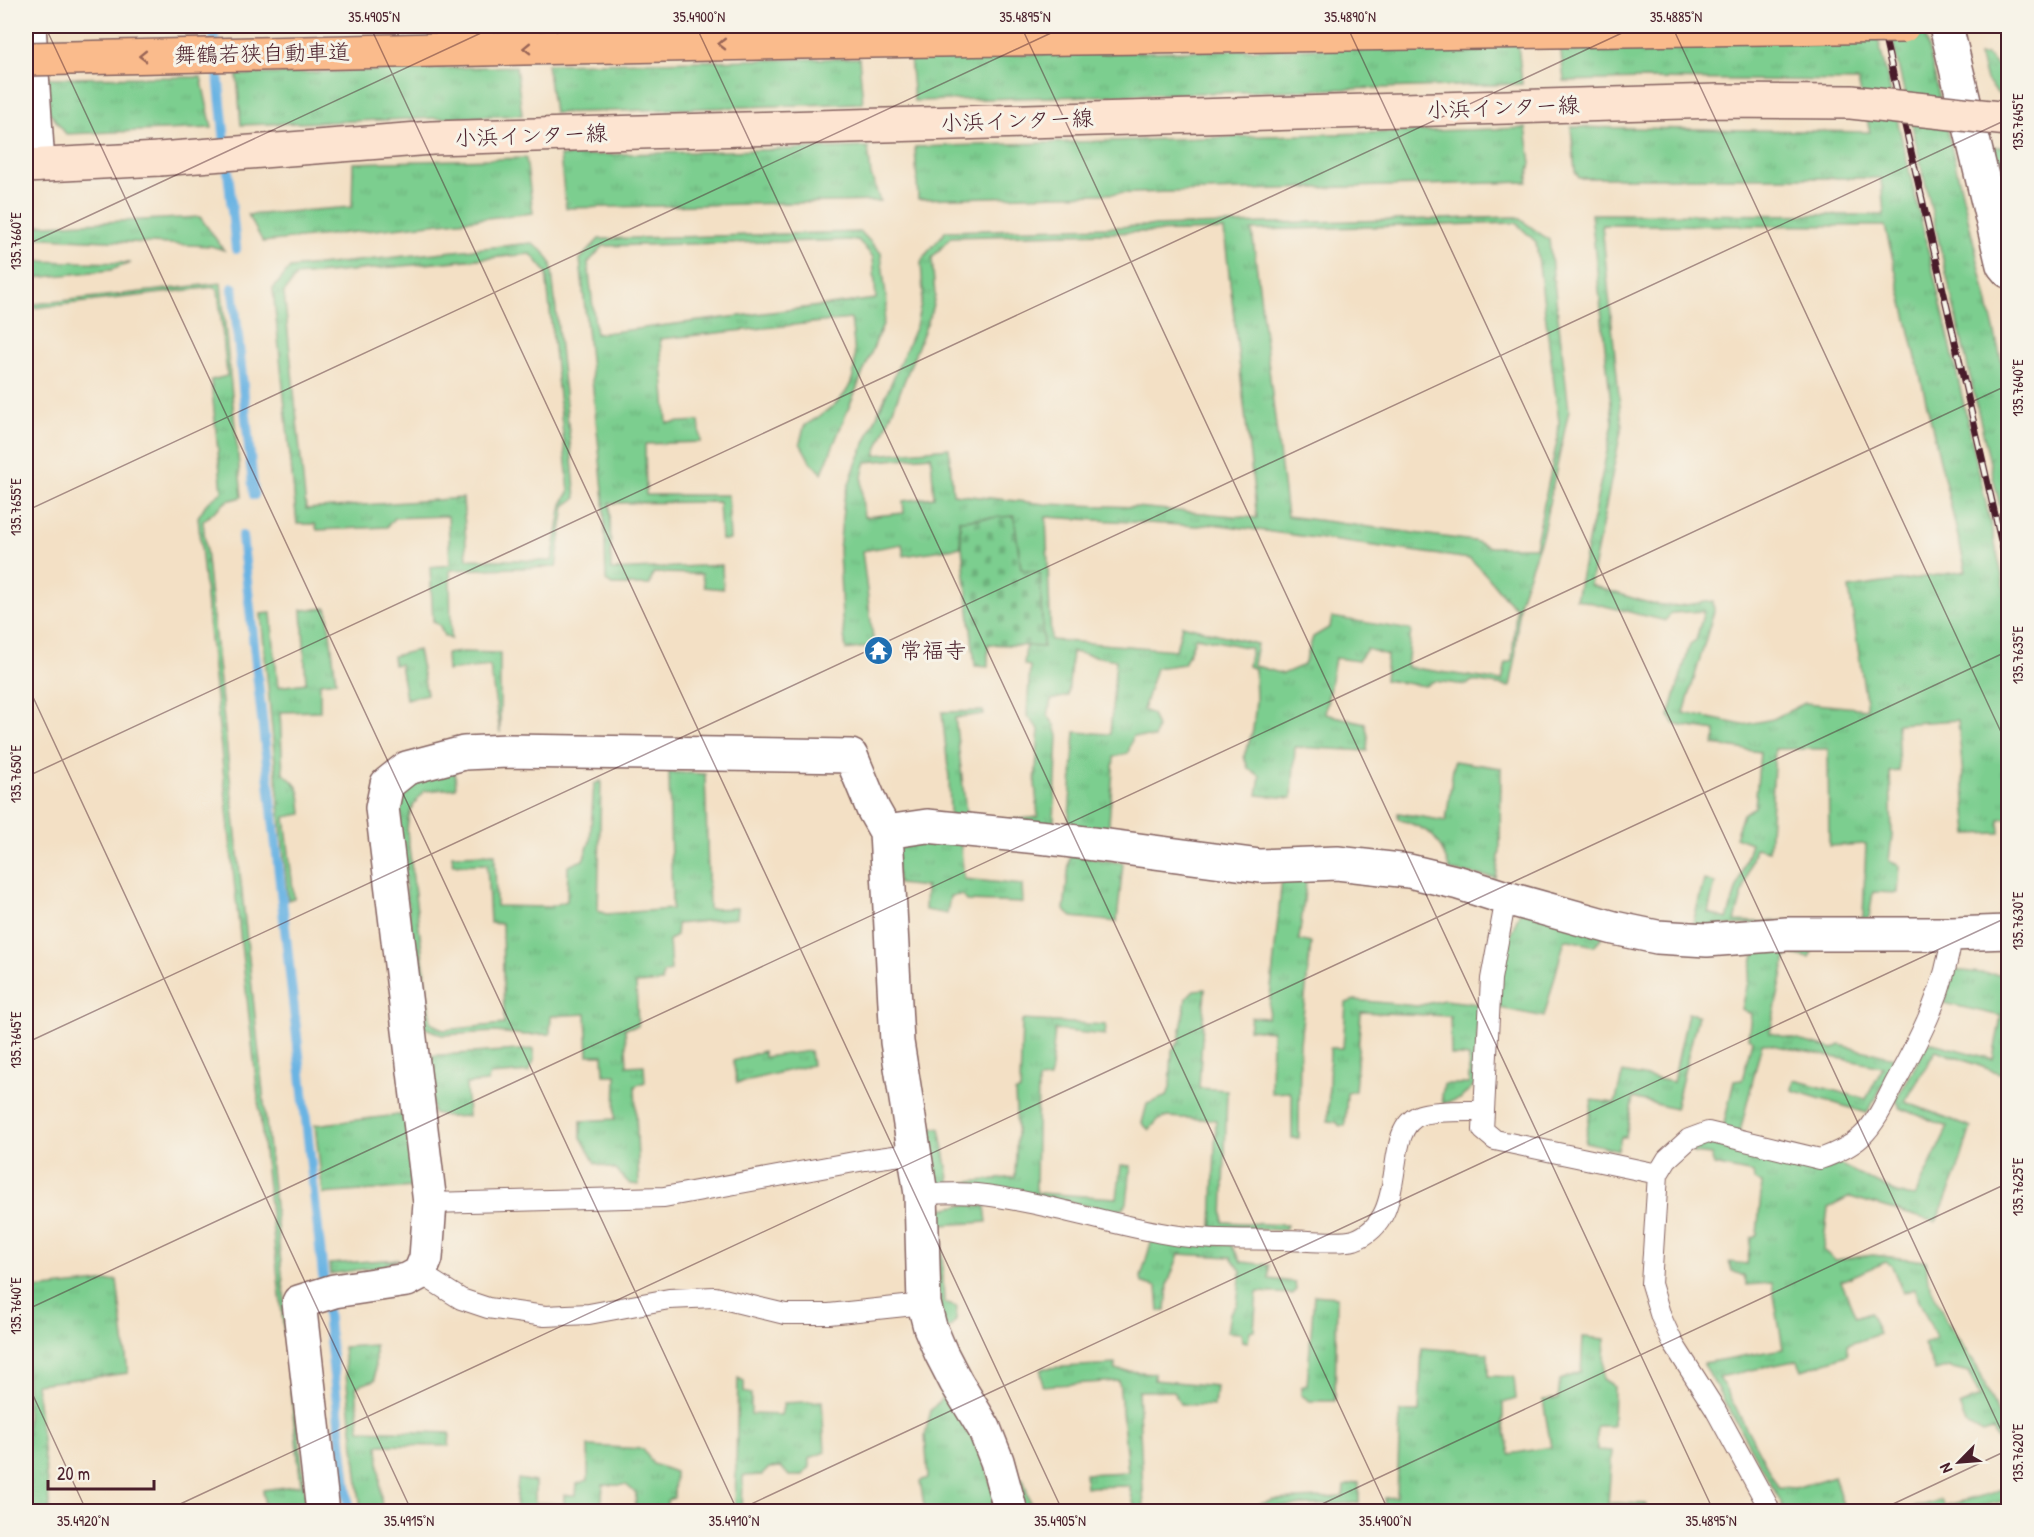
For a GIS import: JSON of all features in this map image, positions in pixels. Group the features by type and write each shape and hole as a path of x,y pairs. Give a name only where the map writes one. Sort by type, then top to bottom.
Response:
{"highway":[{"name":"舞鶴若狭自動車道","path":"26,58 789,42 1903,26"}],"main road":[{"name":"小浜インター線","path":"32,166 159,159 432,138 1718,101 1851,102 2008,119"}],"street":[{"path":"29,26 32,166"},
{"path":"1946,26 2002,265 2008,271"},
{"path":"323,1512 299,1302 322,1295 407,1280 420,1273 426,1258 430,1203 382,808 387,784 407,768 464,753 507,751 851,756 873,809 886,832 897,1042 921,1194 924,1304 930,1327 941,1353 984,1428 997,1461 1011,1512"},
{"path":"886,832 927,826 1048,838 1260,866 1337,864 1409,871 1459,883 1614,928 1657,937 1707,940 1786,934 2008,932"}],"lane":[{"path":"1506,898 1491,979 1483,1130 1495,1140 1658,1174"},
{"path":"1768,1512 1767,1506 1715,1409 1673,1343 1661,1317 1651,1284 1658,1174 1667,1160 1689,1139 1708,1132 1820,1159 1835,1153 1861,1137 1881,1110 1924,1031 1949,960 1952,934"},
{"path":"921,1194 985,1196 1048,1206 1168,1234 1222,1238 1352,1241 1372,1231 1386,1209 1394,1180 1400,1136 1407,1125 1420,1115 1484,1111"},
{"path":"430,1203 664,1197 865,1160 916,1153"},
{"path":"420,1273 461,1299 488,1308 545,1316 589,1314 669,1299 715,1298 785,1314 828,1314 924,1304"}],"green space":[{"path":"1875,26 2008,602 2008,818 1999,819 2000,833 1968,834 1958,720 1897,724 1899,771 1890,772 1892,835 1889,861 1900,866 1898,893 1873,892 1869,918 1692,927 1704,880 1715,883 1708,913 1727,919 1751,843 1735,837 1743,814 1755,807 1760,752 1714,745 1716,731 1676,725 1669,716 1690,644 1696,640 1704,611 1671,613 1666,621 1576,599 1613,423 1591,214 1884,215 1881,178 1579,178 1575,171 1571,127 1870,132 1858,81 1643,79 1564,81 1560,44","holes":["1602,225 1885,226 1966,571 1849,588 1867,709 1805,703 1773,719 1743,725 1684,713 1714,611 1713,601 1678,606 1652,604 1590,585 1622,426","1775,749 1828,749 1829,846 1866,844 1863,918 1735,921 1755,848 1769,851"]},
{"path":"1889,26 1923,26 2008,389 2008,541"},
{"path":"1518,44 1522,84 914,101 910,57"},
{"path":"1979,55 1987,55 2005,73 2008,73 2008,95 1999,95 1986,80"},
{"path":"859,58 863,103 554,113 547,64"},
{"path":"516,66 522,115 241,125 237,75"},
{"path":"201,77 212,128 66,134 47,109 46,78"},
{"path":"1526,128 1531,163 1527,182 918,199 915,147"},
{"path":"868,147 871,175 880,201 566,208 560,156"},
{"path":"1994,147 2008,147 2008,218"},
{"path":"526,158 533,213 263,242 248,215 352,207 353,163"},
{"path":"200,217 224,250 211,246 26,237 26,226"},
{"path":"1517,217 1549,240 1569,410 1542,536 1519,603 1515,662 1510,687 1472,681 1467,685 1434,681 1425,686 1385,680 1387,655 1367,649 1358,661 1335,658 1325,714 1365,723 1368,736 1367,751 1295,747 1292,798 1257,795 1260,776 1248,768 1244,756 1253,730 1256,700 1255,669 1248,666 1251,648 1196,637 1184,664 1156,668 1143,710 1152,714 1157,727 1154,738 1133,736 1128,753 1114,757 1108,836 1068,831 1075,732 1110,734 1116,660 1072,652 1068,696 1051,700 1048,716 1055,725 1058,736 1054,821 1049,828 982,823 1038,817 1035,783 1039,729 1027,716 1030,666 1024,665 1026,646 1043,647 1039,573 1021,570 959,520 961,547 904,556 902,544 862,551 874,646 846,650 842,618 839,550 844,499 856,464 916,326 923,294 921,262 946,231","holes":["1516,223 1536,242 1559,422 1558,437 1535,547 1490,547 1474,541 1287,516 1252,230","1224,230 1257,518 1135,507 1045,504 953,494 949,448 875,455 930,316 935,296 932,258 951,237","931,456 934,497 903,501 904,513 864,517 862,482 866,462","1046,517 1198,526 1213,524 1470,559 1516,608 1512,661 1506,663 1502,681 1407,667 1411,630 1332,617 1330,627 1313,637 1304,665 1283,674 1253,665 1257,644 1182,625 1176,650 1051,640"]},
{"path":"861,232 881,253 887,305 883,324 822,473 810,461 800,443 804,426 835,404 845,394 851,383 855,357 851,319 660,339 667,423 699,421 701,442 645,444 646,495 728,495 730,540 721,540 719,502 610,503 611,570 722,565 723,589 704,587 702,574 653,573 650,585 612,585 606,581 604,500 580,259 599,239","holes":["858,240 873,257 876,299 596,334 588,263 603,246"]},
{"path":"531,243 544,252 551,263 576,498 565,506 556,567 450,570 451,639 444,636 440,626 433,621 430,567 450,565 448,516 394,518 387,527 317,530 315,524 297,524 273,289 290,268","holes":["531,254 546,272 569,492 562,504 552,561 467,559 463,498 306,509 284,293 296,276"]},
{"path":"26,261 131,263 111,270 26,279"},
{"path":"221,283 242,497 227,501 203,521 307,1511 265,1511 263,1490 301,1485 235,890 198,517 206,504 222,492 211,380 227,376 218,290 215,287 26,309 26,305"},
{"path":"1014,516 1021,569 1040,573 1043,647 988,644 988,667 975,666 959,520"},
{"path":"327,608 336,681 320,683 320,711 280,712 283,773 294,782 299,790 302,814 285,817 294,898 288,900 261,614 271,613 278,687 306,683 302,610"},
{"path":"418,650 427,694 406,699 400,664 394,665 393,656"},
{"path":"500,653 500,733 490,666 447,671 446,654"},
{"path":"983,711 984,714 955,718 967,820 950,819 949,778 942,712"},
{"path":"1454,761 1501,768 1500,851 1496,878 1450,871 1442,850 1433,836 1419,827 1398,819 1398,813 1446,821"},
{"path":"455,771 456,788 424,791 416,801 408,819 407,831 431,1023 444,1030 504,1024 502,924 490,923 487,864 453,865 452,855 495,854 496,906 549,907 567,901 568,866 583,860 590,841 594,784 601,781 598,911 606,914 672,909 669,772 705,774 709,909 737,908 736,918 677,924 676,936 669,940 671,971 663,973 662,982 636,984 638,1026 625,1028 627,1066 644,1065 645,1082 635,1086 639,1185 630,1184 616,1170 595,1163 581,1137 581,1121 615,1119 616,1075 604,1075 603,1055 588,1055 586,1014 551,1016 550,1034 526,1035 495,1032 442,1035 423,1027 396,810 402,796 414,781"},
{"path":"960,839 964,879 1022,885 1023,903 966,901 962,895 950,896 947,914 925,910 926,887 898,884 896,845"},
{"path":"1070,855 1123,863 1117,922 1072,917 1064,910"},
{"path":"1307,875 1299,940 1311,943 1300,1043 1299,1138 1292,1138 1290,1092 1271,1093 1272,1031 1249,1029 1251,1017 1268,1018 1282,878"},
{"path":"1521,910 1605,934 1594,946 1565,939 1544,1017 1499,1008 1505,958 1511,933"},
{"path":"2005,938 2008,938 2008,1071 1999,1073 1936,1050 1905,1102 1971,1127 1956,1175 1936,1222 1850,1197 1828,1208 1823,1250 1835,1260 1873,1255 1926,1261 1928,1281 1946,1320 1977,1366 2008,1438 2008,1462 1993,1430 1982,1433 1966,1424 1959,1406 1980,1397 1968,1372 1949,1367 1935,1371 1924,1344 1936,1338 1914,1289 1903,1293 1892,1266 1886,1262 1841,1281 1856,1317 1870,1312 1879,1334 1847,1345 1847,1355 1802,1370 1798,1360 1719,1377 1778,1487 1795,1488 1834,1476 1845,1511 1783,1511 1781,1502 1703,1363 1783,1349 1772,1283 1747,1285 1744,1276 1732,1271 1729,1262 1747,1264 1751,1238 1757,1234 1762,1183 1754,1180 1753,1173 1714,1165 1711,1155 1693,1153 1692,1149 1709,1143 1811,1169 1824,1170 1839,1164 1899,1194 1915,1196 1948,1127 1900,1108 1896,1100 1929,1042 1993,1059 2001,1016 1944,1003 1954,970 2000,975"},
{"path":"1814,943 1810,958 1787,953 1770,1033 1833,1049 1840,1045 1898,1059 1867,1113 1792,1090 1794,1080 1866,1099 1883,1067 1762,1043 1739,1136 1723,1128 1734,1081 1742,1080 1752,1040 1748,1038 1751,1014 1742,1009 1756,945"},
{"path":"1205,989 1199,1088 1227,1090 1223,1222 1287,1225 1285,1230 1212,1228 1216,1120 1168,1117 1158,1120 1149,1130 1142,1123 1147,1104 1167,1096 1170,1088 1172,1050 1179,1042 1186,998 1194,990"},
{"path":"1355,1000 1417,1006 1444,1000 1479,1004 1475,1084 1460,1099 1443,1103 1444,1084 1469,1084 1469,1057 1451,1055 1450,1016 1361,1012 1355,1091 1347,1093 1345,1126 1328,1121 1330,1048 1343,1048 1346,1003"},
{"path":"1688,1013 1698,1015 1675,1109 1633,1098 1626,1137 1621,1137 1618,1150 1585,1142 1592,1100 1615,1103 1623,1072 1673,1082"},
{"path":"1022,1020 1106,1025 1105,1035 1055,1030 1050,1079 1038,1080 1036,1187 1037,1193 1117,1198 1121,1165 1131,1166 1127,1203 1123,1209 1112,1211 1023,1193 932,1184 926,1129 940,1128 950,1184 1015,1177 1017,1130 1015,1093 1020,1090"},
{"path":"534,1049 534,1060 529,1072 490,1075 487,1082 466,1084 468,1116 450,1117 433,1113 426,1056"},
{"path":"763,1051 764,1057 810,1051 812,1065 737,1083 733,1061"},
{"path":"406,1114 413,1187 323,1194 315,1125"},
{"path":"962,1205 985,1206 987,1222 941,1225 944,1303 957,1307 956,1320 950,1328 940,1328 930,1217 941,1209"},
{"path":"1152,1239 1231,1245 1242,1262 1269,1265 1269,1279 1295,1282 1296,1290 1293,1294 1257,1292 1254,1330 1250,1331 1248,1342 1242,1341 1241,1333 1227,1332 1230,1313 1237,1305 1241,1271 1231,1257 1179,1254 1168,1284 1166,1311 1159,1311 1157,1287 1142,1283 1141,1277"},
{"path":"399,1259 384,1266 330,1274 329,1264"},
{"path":"117,1280 128,1373 36,1384 50,1511 27,1511 26,1290"},
{"path":"1314,1295 1337,1297 1335,1401 1310,1401 1301,1395 1301,1387 1307,1385"},
{"path":"1583,1337 1605,1339 1603,1379 1614,1386 1613,1426 1597,1426 1597,1450 1612,1451 1608,1503 1646,1504 1646,1511 1500,1512 1497,1507 1439,1506 1439,1511 1384,1511 1385,1498 1397,1497 1400,1412 1419,1412 1422,1348 1488,1353 1488,1376 1514,1377 1516,1399 1503,1403 1503,1422 1510,1454 1551,1447 1543,1400 1558,1399 1560,1380 1581,1372"},
{"path":"375,1345 375,1380 356,1387 360,1430 450,1433 449,1446 378,1445 382,1511 361,1511 343,1347"},
{"path":"1115,1364 1115,1370 1154,1373 1154,1380 1216,1386 1214,1406 1180,1404 1173,1391 1138,1391 1144,1509 1135,1509 1129,1486 1086,1487 1085,1474 1128,1472 1119,1381 1042,1386 1041,1370 1045,1368"},
{"path":"738,1378 744,1381 744,1392 751,1394 751,1414 781,1415 784,1403 822,1401 825,1452 810,1458 810,1467 802,1476 789,1476 781,1467 769,1468 762,1475 743,1476 742,1512 735,1511"},
{"path":"951,1395 980,1447 999,1511 925,1511 920,1481 928,1478 925,1435 931,1410 944,1396"},
{"path":"588,1446 643,1449 653,1464 675,1472 674,1498 667,1500 667,1509 635,1511 636,1493 626,1485 603,1485 601,1510 598,1511 515,1511 518,1479 535,1482 535,1503 564,1504 564,1495 576,1495 577,1484 588,1480"},
{"path":"1019,1478 1023,1479 1033,1511 1020,1511 1014,1488"},
{"path":"1359,1482 1359,1503 1249,1508 1273,1500 1343,1497 1344,1486"},
{"path":"2008,1486 2008,1500 1961,1511 1902,1511 1941,1500 1944,1506 1992,1493"},
{"path":"1237,1507 1249,1508 1249,1511 1237,1511"}],"waterway":[{"path":"213,26 236,249"},
{"path":"233,288 254,495"},
{"path":"242,536 349,1512"}],"railway":[{"path":"1882,26 2008,571"}],"place":[{"name":"常福寺","path":"879,650"}]}
